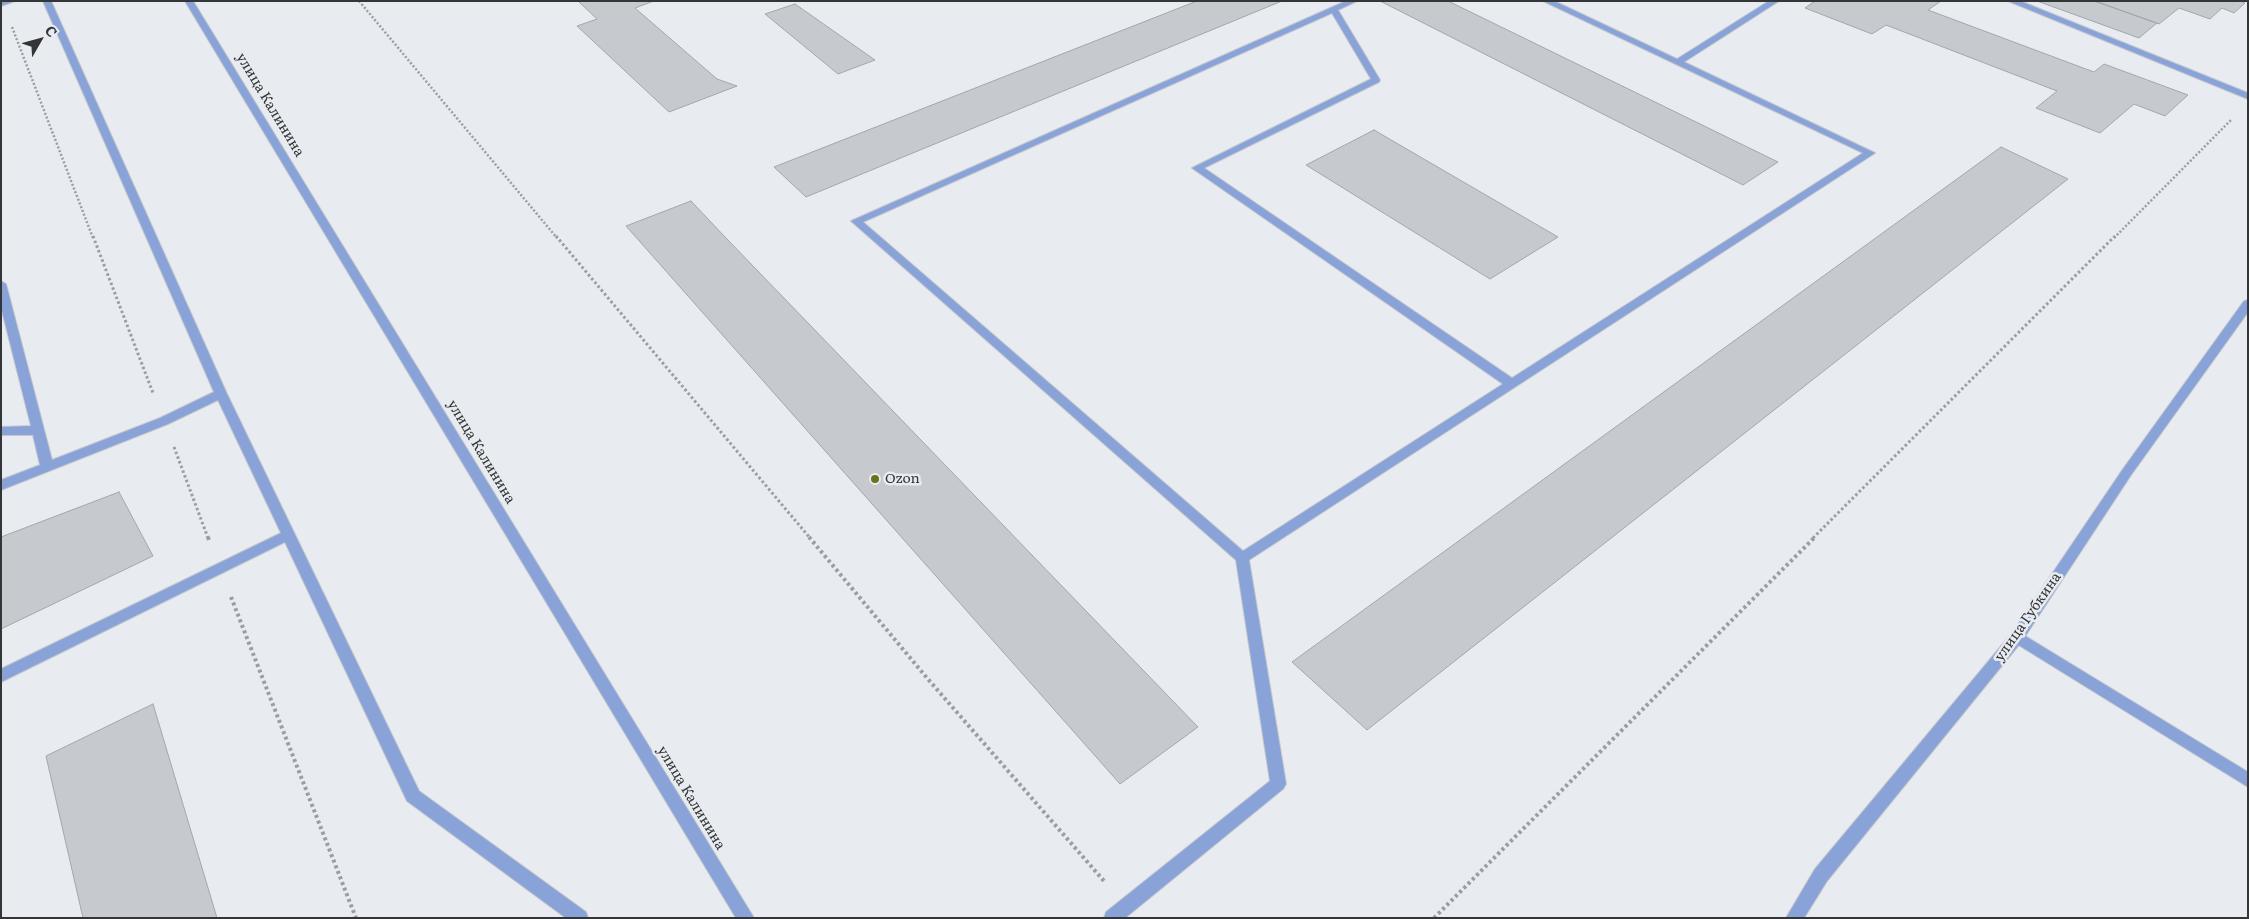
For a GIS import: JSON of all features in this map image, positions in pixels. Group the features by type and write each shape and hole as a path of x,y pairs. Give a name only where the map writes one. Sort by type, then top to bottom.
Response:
{"street":[{"path":"47,1 221,394 413,796 580,918"},
{"name":"улица Калинина","path":"189,1 746,918"},
{"path":"1112,918 1125,905 1278,784 1242,558 856,220 1353,1"},
{"path":"1242,558 1870,153 1547,1"},
{"path":"1677,63 1775,1"},
{"path":"2012,1 2248,96"},
{"path":"1334,10 1376,80 1197,168 1512,384"},
{"path":"1,284 47,467"},
{"name":"улица Губкина","path":"1794,918 1821,875 2017,637 2127,472 2248,304"},
{"path":"1,485 164,421 221,394"},
{"path":"1,431 39,430"},
{"path":"1,676 288,535"},
{"path":"2017,637 2248,780"}],"path":[{"path":"359,1 927,678 1125,905"},
{"path":"5,3 220,568 356,918"},
{"path":"1434,918 2234,118"}],"building":[{"path":"578,1 654,1 635,8 717,79 737,86 669,112 577,26 597,19"},
{"path":"1197,1 1282,1 806,197 774,167"},
{"path":"1380,1 1448,1 1778,162 1743,185"},
{"path":"1815,1 1941,1 1928,10 2094,72 2104,64 2188,95 2165,116 2134,104 2100,133 2036,108 2057,91 1886,25 1872,34 1805,8"},
{"path":"2037,1 2094,1 2157,23 2139,38"},
{"path":"2095,1 2240,1 2245,3 2234,13 2222,8 2210,19 2179,8 2159,24"},
{"path":"795,4 875,60 838,74 765,14"},
{"path":"1374,130 1558,237 1490,279 1306,165"},
{"path":"2001,147 2068,179 1367,730 1292,662"},
{"path":"691,201 1198,727 1120,784 626,226"},
{"path":"119,492 153,556 1,629 1,537"},
{"path":"153,704 217,918 83,918 46,756"}],"place":[{"name":"Ozon","path":"875,479"}]}
